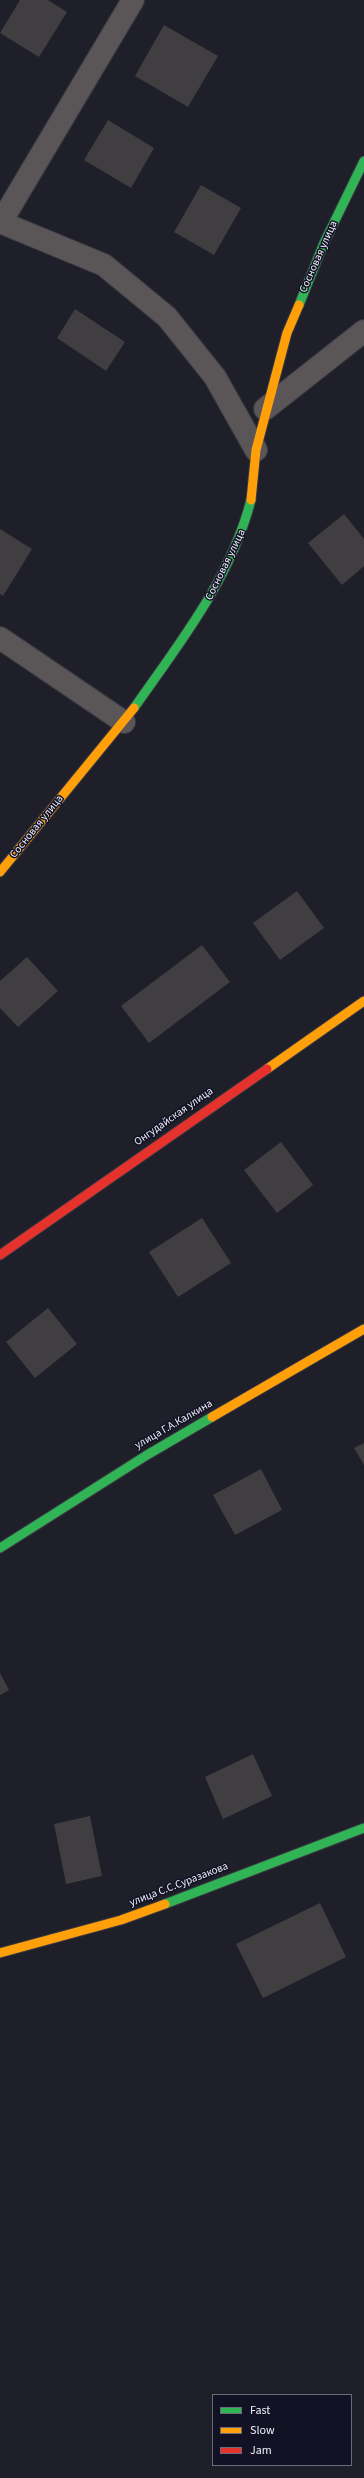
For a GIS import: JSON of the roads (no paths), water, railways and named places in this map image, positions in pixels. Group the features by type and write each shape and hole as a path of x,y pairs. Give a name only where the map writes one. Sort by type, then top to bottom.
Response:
{"street":[{"path":"133,0 0,222 104,265 167,317 215,377 256,450"},
{"name":"Сосновая улица","path":"0,872 124,722 210,599 244,531 253,494 256,450 265,409 287,333 324,243 364,161"},
{"path":"265,409 364,331"},
{"path":"0,638 124,722"},
{"name":"Онгудайская улица","path":"0,1255 364,1001"},
{"name":"улица Г.А.Калкина","path":"0,1548 148,1455 364,1329"},
{"name":"улица С.С.Суразакова","path":"0,1953 121,1920 364,1828"}]}
